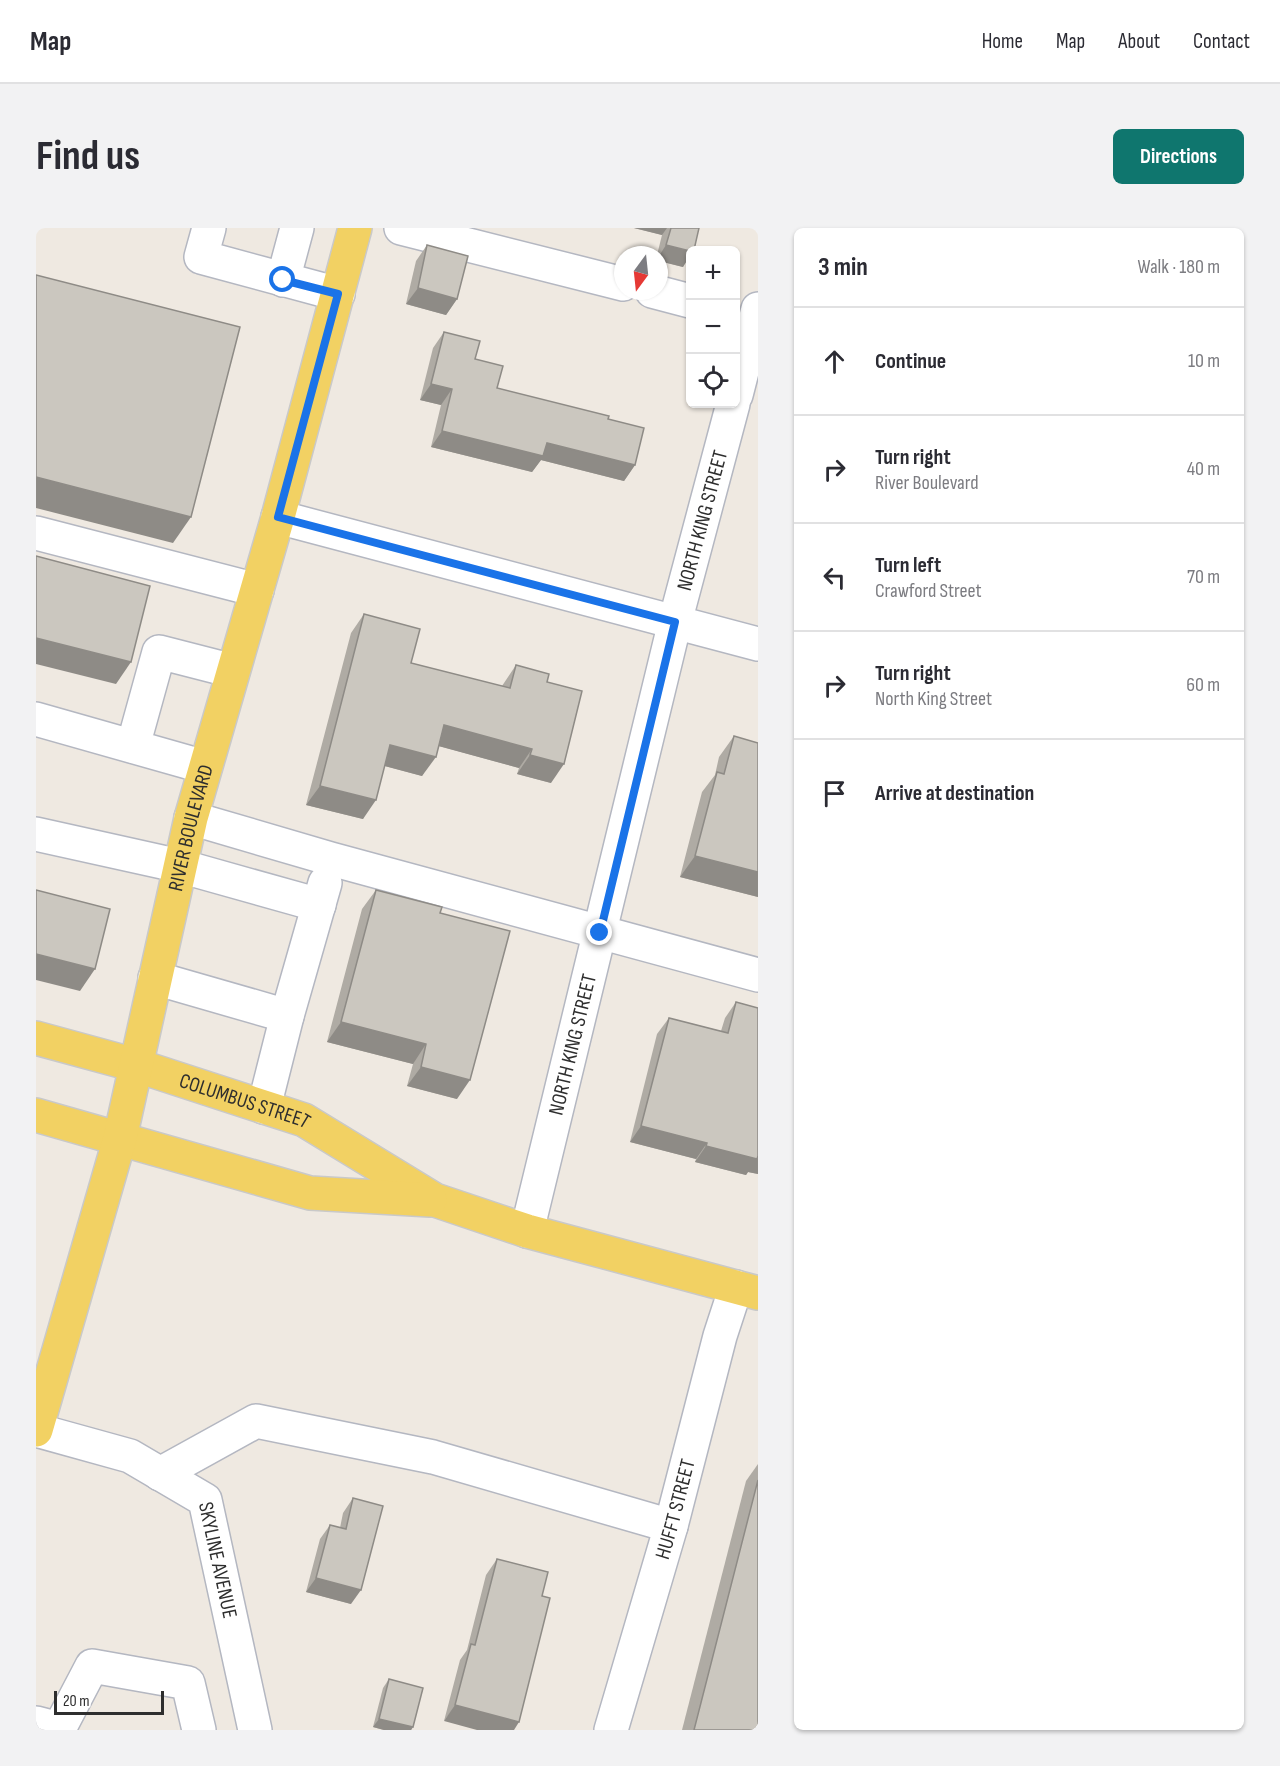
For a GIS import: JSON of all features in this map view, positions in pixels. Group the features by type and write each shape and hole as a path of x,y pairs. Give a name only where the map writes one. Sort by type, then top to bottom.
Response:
{"main road":[{"name":"RIVER BOULEVARD","path":"36,1430 120,1138 191,818 278,517 355,228"},
{"name":"COLUMBUS STREET","path":"36,1038 135,1065 304,1120 435,1200 527,1231 747,1290"},
{"name":"COLUMBUS STREET","path":"36,1115 310,1193 435,1200"}],"street":[{"path":"209,228 201,257 338,294"},
{"path":"283,280 297,228"},
{"path":"401,228 614,282"},
{"path":"668,295 686,300"},
{"path":"740,370 752,314"},
{"name":"NORTH KING STREET","path":"527,1231 675,622 732,408"},
{"path":"278,517 758,644"},
{"path":"36,533 257,590"},
{"path":"133,746 159,652 233,671"},
{"path":"36,719 206,767"},
{"path":"191,818 332,860 758,975"},
{"path":"36,834 180,866 319,905"},
{"path":"264,1107 287,1016 332,860"},
{"path":"155,978 287,1016"},
{"name":"HUFFT STREET","path":"611,1730 670,1526 720,1336 747,1290"},
{"path":"160,1474 256,1420 433,1456 670,1526"},
{"name":"SKYLINE AVENUE","path":"36,1430 130,1456 205,1500 255,1730"},
{"path":"54,1728 92,1666 188,1683 199,1730"}],"building":[{"path":"671,228 699,228 695,246 686,246 686,250 666,245"},
{"path":"427,245 468,256 457,299 418,288"},
{"path":"36,275 240,327 191,517 36,477"},
{"path":"444,332 480,341 475,359 503,366 497,388 609,416 608,419 644,428 635,465 547,443 543,456 442,431 452,389 431,384"},
{"path":"36,556 150,586 131,662 36,638"},
{"path":"364,614 420,629 411,663 510,688 516,665 549,674 547,682 582,691 564,764 530,755 532,749 444,725 436,757 390,745 376,800 320,786"},
{"path":"734,736 758,743 758,872 695,856 717,772 724,774"},
{"path":"36,890 110,909 95,969 36,954"},
{"path":"376,890 442,907 440,913 510,931 470,1080 421,1067 426,1044 341,1022"},
{"path":"736,1002 758,1008 757,1159 641,1126 669,1018 728,1033"},
{"path":"758,1480 758,1730 694,1730"},
{"path":"353,1498 383,1506 361,1590 316,1578 330,1525 346,1529"},
{"path":"497,1559 548,1572 542,1596 550,1598 519,1722 455,1705 471,1644 475,1645"},
{"path":"389,1679 423,1688 413,1727 379,1719"}],"route":[{"path":"283,280 338,294 278,517 675,622 600,933"}]}
